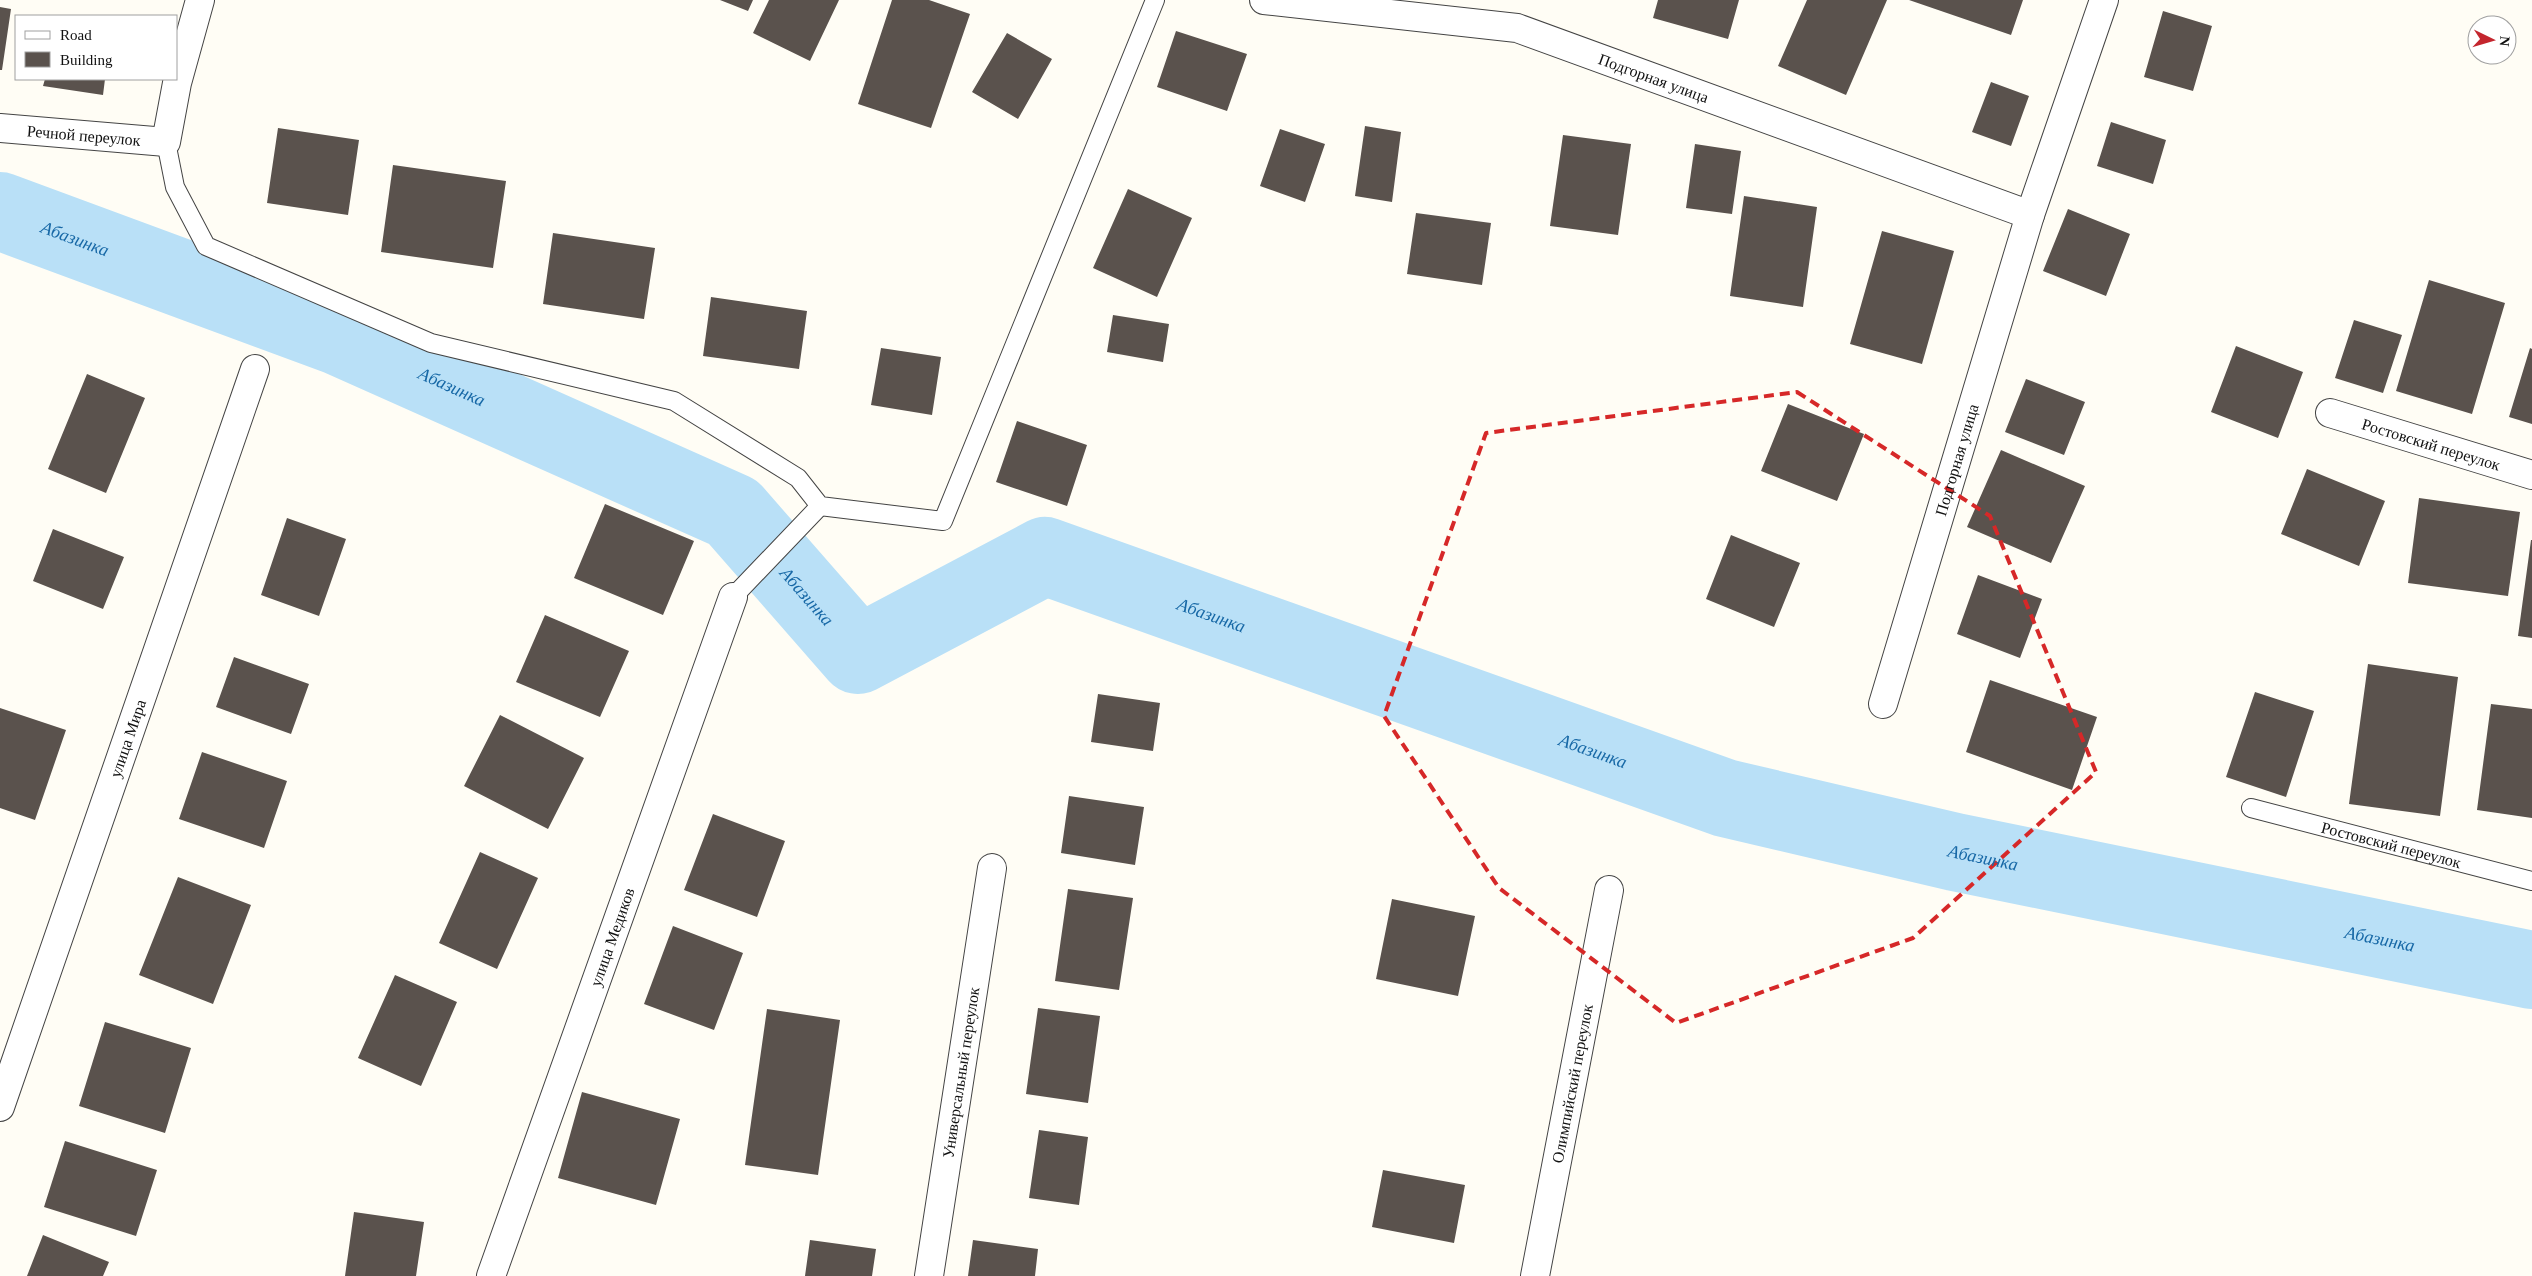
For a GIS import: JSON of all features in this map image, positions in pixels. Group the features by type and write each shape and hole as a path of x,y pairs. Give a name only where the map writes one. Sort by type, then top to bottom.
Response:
{"street":[{"path":"178,78 200,0"},
{"name":"Подгорная улица","path":"1264,0 1517,28 2030,215"},
{"name":"Подгорная улица","path":"1883,704 2030,215 2104,0"},
{"path":"166,142 178,80"},
{"name":"Речной переулок","path":"0,128 166,142"},
{"name":"улица Мира","path":"0,1107 255,369"},
{"name":"Ростовский переулок","path":"2330,413 2532,475"},
{"name":"улица Медиков","path":"491,1276 733,597"},
{"name":"Универсальный переулок","path":"929,1276 992,868"},
{"name":"Олимпийский переулок","path":"1535,1276 1609,890"}],"lane":[{"path":"166,142 175,187 206,246 431,343 674,401 798,478 820,506 943,521 1155,0"},
{"path":"733,597 820,506"},
{"name":"Ростовский переулок","path":"2251,808 2532,881"}],"highlighted area":[{"path":"1797,392 1990,516 2096,772 1913,938 1676,1023 1499,888 1384,716 1486,433"}],"building":[{"path":"720,0 753,0 748,11"},
{"path":"769,0 839,0 810,61 753,33"},
{"path":"892,0 929,0 970,14 931,128 858,104"},
{"path":"1658,0 1739,0 1728,39 1653,18"},
{"path":"1807,0 1887,0 1846,95 1778,66"},
{"path":"1909,0 2023,0 2011,35"},
{"path":"0,7 11,9 2,70 0,70"},
{"path":"2163,11 2212,26 2193,91 2144,77"},
{"path":"1176,31 1247,54 1227,111 1157,87"},
{"path":"1007,33 1052,59 1018,119 972,92"},
{"path":"45,80 105,80 103,95 43,86"},
{"path":"1991,82 2029,96 2011,146 1972,132"},
{"path":"2111,122 2166,140 2153,184 2097,166"},
{"path":"1365,126 1401,132 1392,202 1355,196"},
{"path":"278,128 359,140 348,215 267,203"},
{"path":"1280,129 1325,144 1305,202 1260,186"},
{"path":"1563,135 1631,144 1618,235 1550,226"},
{"path":"1695,144 1741,151 1732,214 1686,208"},
{"path":"393,165 506,181 493,268 381,252"},
{"path":"1128,189 1192,218 1157,297 1093,268"},
{"path":"1744,196 1817,207 1803,307 1730,296"},
{"path":"2068,209 2130,234 2106,296 2043,271"},
{"path":"1416,213 1491,223 1482,285 1407,274"},
{"path":"1882,231 1954,251 1922,364 1850,344"},
{"path":"553,233 655,248 644,319 543,304"},
{"path":"2429,280 2505,303 2472,414 2396,391"},
{"path":"711,297 807,311 799,369 703,356"},
{"path":"1113,315 1169,324 1163,362 1107,352"},
{"path":"2354,320 2402,335 2383,393 2335,378"},
{"path":"2236,346 2303,372 2278,438 2211,412"},
{"path":"881,348 941,357 932,415 871,405"},
{"path":"2530,348 2532,349 2532,424 2509,417"},
{"path":"87,374 145,398 106,493 48,469"},
{"path":"2026,379 2085,402 2064,455 2005,432"},
{"path":"1788,404 1864,434 1837,501 1761,471"},
{"path":"1017,421 1087,445 1067,506 996,482"},
{"path":"2001,450 2085,486 2051,563 1967,527"},
{"path":"2307,469 2385,501 2359,566 2281,534"},
{"path":"2419,498 2520,512 2508,596 2408,583"},
{"path":"605,504 694,541 663,615 574,578"},
{"path":"287,518 346,539 319,616 261,595"},
{"path":"53,529 124,557 103,609 33,581"},
{"path":"1731,535 1800,563 1774,627 1706,599"},
{"path":"2532,540 2532,638 2518,636"},
{"path":"1978,575 2042,599 2020,658 1957,634"},
{"path":"545,615 629,651 600,717 516,682"},
{"path":"234,657 309,684 291,734 216,707"},
{"path":"2368,664 2458,677 2440,816 2349,804"},
{"path":"1990,680 2097,717 2072,790 1966,752"},
{"path":"2255,692 2314,711 2286,797 2226,777"},
{"path":"1098,694 1160,703 1153,751 1091,742"},
{"path":"2491,704 2532,709 2532,818 2477,810"},
{"path":"0,708 66,730 35,820 0,808"},
{"path":"500,715 584,758 548,829 464,786"},
{"path":"202,752 287,781 264,848 179,819"},
{"path":"1069,796 1144,807 1135,865 1061,853"},
{"path":"713,814 785,841 757,917 684,890"},
{"path":"480,852 538,878 497,969 439,943"},
{"path":"178,877 251,905 213,1004 139,975"},
{"path":"1068,889 1133,898 1119,990 1055,981"},
{"path":"1392,899 1475,916 1458,996 1376,979"},
{"path":"673,926 743,953 714,1030 644,1004"},
{"path":"395,975 457,1002 421,1086 358,1058"},
{"path":"1038,1008 1100,1016 1088,1103 1026,1094"},
{"path":"767,1009 840,1020 818,1175 745,1165"},
{"path":"105,1022 191,1048 165,1133 79,1106"},
{"path":"582,1092 680,1119 656,1205 558,1178"},
{"path":"1039,1130 1088,1137 1079,1205 1029,1198"},
{"path":"65,1141 157,1170 136,1236 44,1207"},
{"path":"1383,1170 1465,1185 1454,1243 1372,1227"},
{"path":"354,1212 424,1222 416,1276 345,1276"},
{"path":"43,1235 109,1262 103,1276 27,1276"},
{"path":"810,1240 876,1249 872,1276 805,1276"},
{"path":"973,1240 1038,1249 1035,1276 968,1276"}],"waterway":[{"name":"Абазинка","path":"0,211 338,336 733,512 858,655 1045,556 1725,798 1955,852 2532,970"}]}
